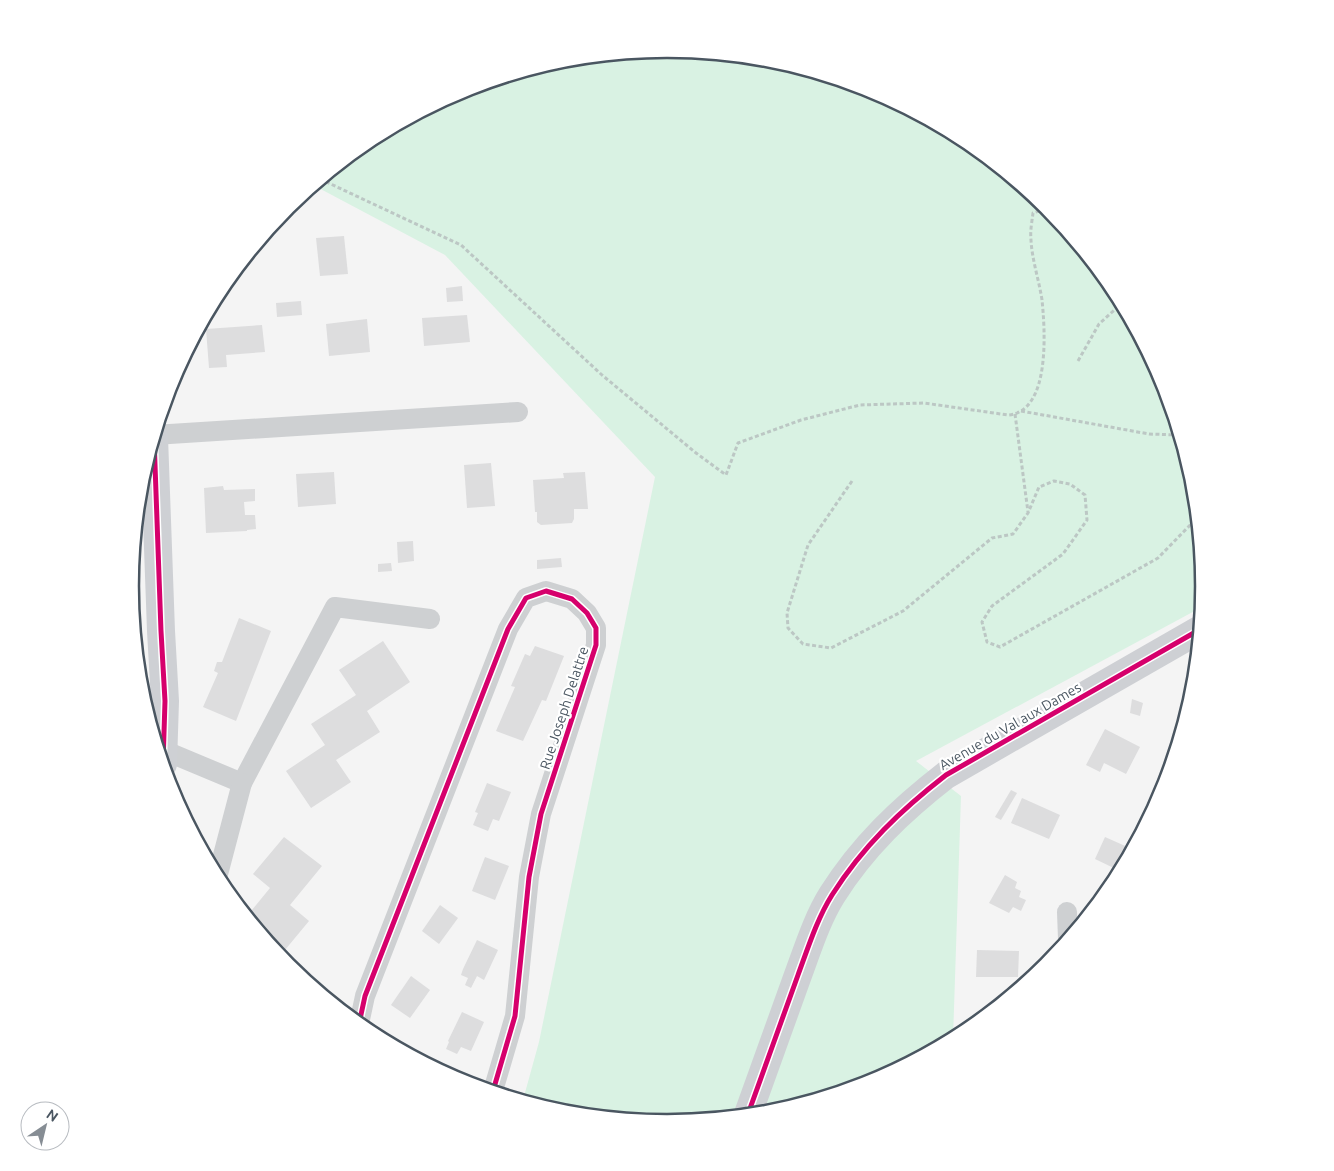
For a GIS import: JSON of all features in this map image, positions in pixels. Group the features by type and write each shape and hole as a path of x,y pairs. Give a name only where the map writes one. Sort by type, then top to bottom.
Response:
{"main road":[{"path":"155,458 161,631 155,702 159,728"},
{"name":"Avenue du Val aux Dames","path":"751,1106 813,934 831,896 881,830 910,803 946,775 1192,634"}],"street":[{"path":"161,436 518,412"},
{"name":"Rue Joseph Delattre","path":"361,1015 366,996 508,629 526,598 546,591 572,599 587,613 596,628 596,645 541,814 529,877 515,1016 495,1084"},
{"path":"220,866 242,783 335,607 430,619"},
{"path":"168,759 242,783"},
{"path":"1067,912 1068,930"}],"path":[{"path":"327,182 462,245 602,375 696,453 726,474 738,443 801,420 860,406 924,403 1015,414 1020,411 1033,398 1044,357 1042,299 1030,238 1033,213 1039,211"},
{"path":"1078,361 1099,324 1116,309"},
{"path":"1020,411 1149,434 1173,435"},
{"path":"1015,414 1028,513"},
{"path":"852,481 808,545 787,613 788,628 803,644 831,648 903,611 992,538 1013,534 1028,513 1039,487 1054,481 1070,484 1085,495 1087,520 1063,554 992,606 982,622 987,642 1000,647 1158,558 1191,524"}],"green space":[{"path":"632,59 702,59 736,62 804,75 869,98 931,128 960,146 988,167 1040,212 1064,237 1106,292 1141,352 1155,383 1177,449 1185,482 1194,551 1194,611 916,761 961,796 953,1029 901,1059 837,1085 804,1096 736,1109 667,1114 632,1112 598,1109 525,1094 539,1042 655,477 445,255 320,189 374,146 403,128 433,112 497,86 530,75 598,62"}],"building":[{"path":"344,236 348,274 320,276 316,238"},
{"path":"462,286 463,301 447,302 446,288"},
{"path":"301,301 302,315 277,317 276,303"},
{"path":"467,315 470,342 424,346 422,318"},
{"path":"367,319 370,352 329,356 326,324"},
{"path":"262,325 265,352 226,355 227,367 209,368 206,329"},
{"path":"491,463 495,506 467,508 464,465"},
{"path":"334,472 336,504 298,507 296,474"},
{"path":"585,472 588,509 574,509 572,523 541,525 537,522 533,480 564,478 563,473"},
{"path":"223,486 224,490 255,489 255,501 244,502 245,515 255,515 256,529 206,533 204,488"},
{"path":"413,541 414,561 398,563 397,542"},
{"path":"561,558 562,567 537,569 537,560"},
{"path":"391,563 392,571 378,572 378,564"},
{"path":"239,618 271,631 236,721 203,707 218,673 214,671 217,662 222,662"},
{"path":"383,641 410,682 367,711 380,732 336,760 351,782 311,808 286,771 325,745 311,724 356,695 339,670"},
{"path":"535,646 564,656 546,701 542,700 523,741 496,731 515,687 511,686 525,654 530,656"},
{"path":"1132,699 1143,703 1140,716 1130,713"},
{"path":"1105,729 1140,747 1126,774 1104,763 1100,772 1086,765"},
{"path":"487,783 511,792 499,821 493,819 488,831 473,825 478,813 475,812"},
{"path":"1011,790 1017,793 1001,820 995,817"},
{"path":"1022,798 1060,815 1049,839 1011,823"},
{"path":"284,837 322,866 290,905 309,921 285,950 251,911 270,888 253,874"},
{"path":"1105,837 1126,846 1113,868 1095,859"},
{"path":"485,857 509,866 495,900 472,891"},
{"path":"1005,875 1017,882 1015,888 1021,891 1019,897 1026,900 1021,911 1013,907 1009,913 989,903"},
{"path":"440,905 458,918 439,944 422,931"},
{"path":"477,940 498,950 484,980 477,976 471,988 465,985 468,978 461,975"},
{"path":"977,950 1019,951 1018,977 976,977"},
{"path":"411,976 430,990 410,1018 391,1005"},
{"path":"462,1012 484,1022 471,1051 461,1047 457,1054 446,1049"}],"cycle path":[{"path":"155,458 165,701 164,744"},
{"path":"361,1015 365,996 508,629 526,598 546,591 572,599 587,613 596,628 596,645 541,814 529,877 515,1016 495,1084"},
{"path":"751,1106 809,944 822,914 832,895 857,860 898,815 946,775 1192,634"}]}
